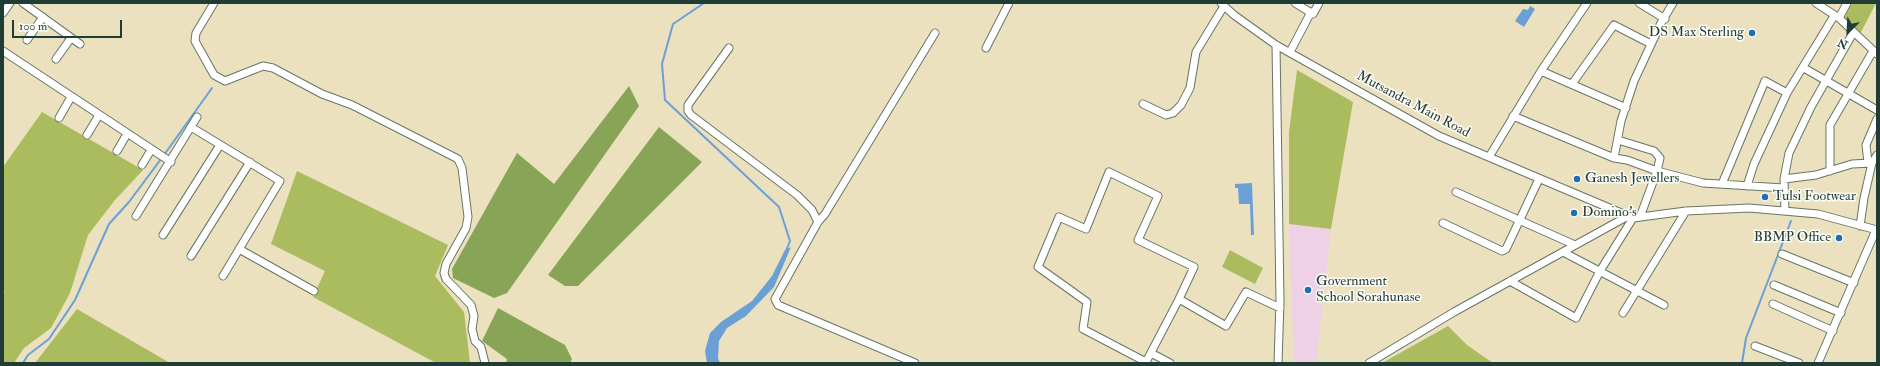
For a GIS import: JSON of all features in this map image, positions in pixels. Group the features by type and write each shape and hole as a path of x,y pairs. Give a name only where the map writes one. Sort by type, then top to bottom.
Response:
{"street":[{"path":"3,13 10,3"},
{"path":"23,3 80,44"},
{"path":"214,3 196,33 195,41 214,75 225,81 263,66 273,68 322,94 352,105 458,159 462,168 468,217 466,228 446,264 444,274 446,279 471,306 474,316 472,328 475,341 481,347 485,363"},
{"path":"986,48 1009,3"},
{"path":"1295,3 1313,14 1319,3"},
{"path":"1489,157 1541,71 1587,3"},
{"path":"1639,3 1665,19"},
{"path":"1614,158 1634,81 1651,44 1673,3"},
{"path":"1816,3 1837,17 1875,53 1848,93 1829,127 1830,171"},
{"path":"1747,186 1754,164 1787,93 1847,3"},
{"path":"1144,104 1166,115 1173,113 1181,105 1190,88 1196,52 1222,5"},
{"name":"Mutsandra Main Road","path":"1222,5 1276,45 1439,136 1634,217"},
{"path":"1290,52 1311,12"},
{"path":"27,40 43,17"},
{"path":"1572,84 1614,25 1651,44"},
{"path":"915,363 775,302 775,299 818,222 825,214 935,33"},
{"path":"1785,210 1784,179 1789,153 1811,107 1854,33"},
{"path":"56,59 71,38"},
{"path":"1276,45 1280,308 1278,363"},
{"path":"729,48 688,105 688,110 691,115 797,195 812,210 818,222"},
{"path":"3,51 171,162"},
{"path":"1804,68 1877,110"},
{"path":"1541,71 1626,108"},
{"path":"1722,184 1765,81 1787,93"},
{"path":"58,118 71,97"},
{"path":"88,135 99,115"},
{"path":"1513,116 1614,158 1627,160 1657,172 1703,184 1784,188"},
{"path":"136,216 171,162 197,117"},
{"path":"1860,226 1870,163 1866,145 1877,119"},
{"path":"191,127 280,181 223,276"},
{"path":"117,151 127,134"},
{"path":"1510,281 1576,318 1600,271 1634,217 1657,172 1660,158 1654,151 1618,140"},
{"path":"163,236 220,144"},
{"path":"142,165 151,150"},
{"path":"1784,179 1816,175 1852,164 1870,163 1877,156"},
{"path":"191,256 250,162"},
{"path":"1109,172 1158,196 1138,240 1194,267 1151,353 1146,362 1083,329 1087,302 1038,267 1059,217 1086,229 1109,172"},
{"path":"1443,223 1502,251 1508,246 1540,178"},
{"path":"1456,192 1575,245"},
{"path":"1369,363 1454,312 1575,245 1634,217 1686,211 1749,208 1818,214 1876,230 1818,363"},
{"path":"1623,313 1686,211"},
{"path":"239,249 314,291"},
{"path":"1563,252 1664,304"},
{"path":"1782,254 1854,283"},
{"path":"1774,285 1841,313"},
{"path":"1179,299 1226,326 1246,292 1280,308"},
{"path":"1773,304 1832,331"},
{"path":"1755,346 1799,363"},
{"path":"1151,353 1170,363"}],"shaded area":[{"name":"Government School Sorahunase","path":"1289,224 1331,229 1316,363 1294,363"}],"green space":[{"path":"1852,3 1876,3 1859,36 1843,20"},
{"path":"1297,70 1353,102 1331,229 1289,224 1289,132"},
{"path":"629,86 639,106 507,293 494,298 453,278 452,269 517,153 554,184"},
{"path":"42,112 143,170 115,200 88,235 70,293 51,328 24,348 14,363 3,363 3,295 5,292 3,290 3,167"},
{"path":"659,127 702,162 578,286 565,286 548,275"},
{"path":"297,171 448,245 435,276 464,312 470,363 436,363 313,297 325,271 271,244"},
{"path":"1230,250 1263,268 1255,284 1222,267"},
{"path":"498,308 565,345 572,359 570,363 506,363 507,359 482,341"},
{"path":"77,309 170,363 35,363"},
{"path":"1448,326 1467,345 1493,363 1382,363"}],"water":[{"path":"1530,6 1535,9 1524,27 1515,21 1523,9 1528,10"},
{"path":"1252,183 1254,235 1251,235 1250,204 1239,204 1238,188 1235,188 1235,184"},
{"path":"791,247 774,287 746,316 727,328 719,341 718,358 720,363 707,363 705,351 710,333 721,322 752,301 772,276 785,250"}],"waterway":[{"path":"704,3 673,24 662,64 665,100 779,207 790,241 786,251"},
{"path":"164,155 212,88"},
{"path":"23,363 28,355 49,339 75,300 109,224 129,202 161,159"},
{"path":"1742,363 1746,338 1791,221"}],"place":[{"name":"DS Max Sterling","path":"1752,33"},
{"name":"Ganesh Jewellers","path":"1577,179"},
{"name":"Tulsi Footwear","path":"1765,197"},
{"name":"Domino's","path":"1574,213"},
{"name":"BBMP Office","path":"1839,238"},
{"name":"Government School Sorahunase","path":"1308,290"}]}
